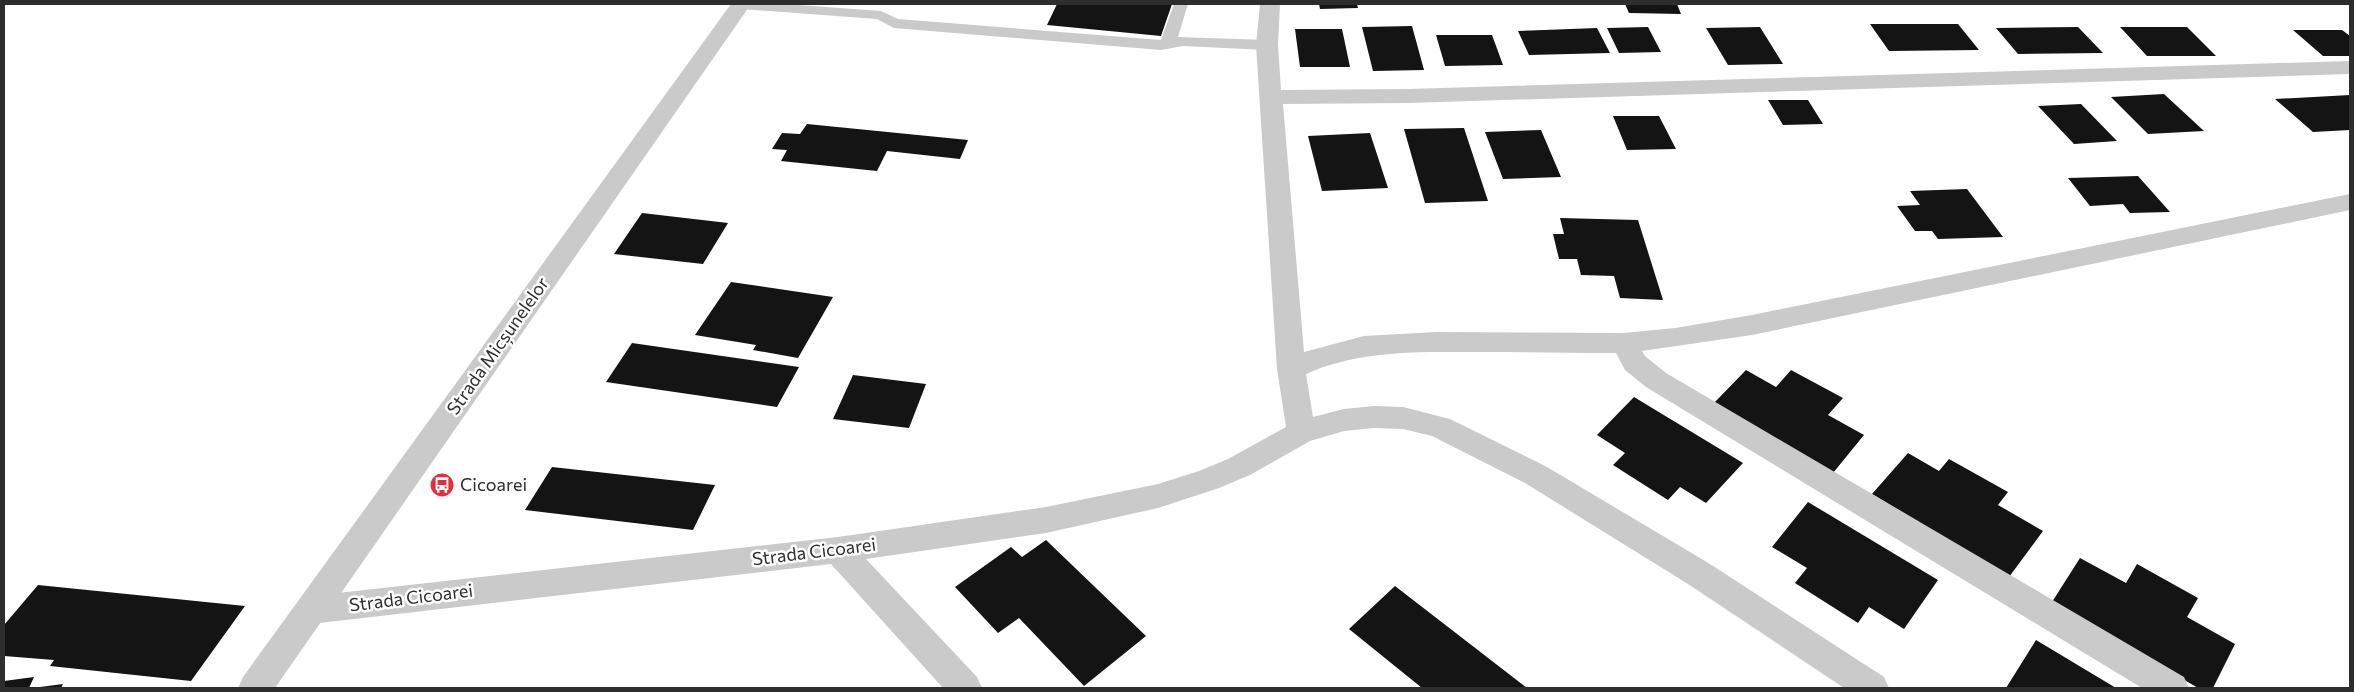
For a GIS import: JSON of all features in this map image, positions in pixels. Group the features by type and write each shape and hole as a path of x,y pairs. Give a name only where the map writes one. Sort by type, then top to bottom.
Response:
{"street":[{"path":"1270,4 1267,45 1291,369 1301,432"},
{"name":"Strada Micșunelelor","path":"255,688 741,5"},
{"path":"1272,97 1428,95 2350,67"},
{"path":"1291,369 1320,356 1364,346 1436,342 1624,343 1675,338 1752,325 2350,202"},
{"path":"1624,343 1635,363 1656,380 2172,688"},
{"name":"Strada Cicoarei","path":"311,610 838,550 1046,520 1158,496 1208,480 1239,467 1301,432 1344,420 1374,417 1403,418 1440,427 1536,475 1604,514 1872,688"},
{"path":"838,550 965,688"}],"lane":[{"path":"888,18 896,4"},
{"path":"1169,43 1181,4"},
{"path":"741,5 881,15 894,23 1161,46 1183,41 1267,45"}],"building":[{"path":"1057,4 1172,4 1161,36 1047,25"},
{"path":"1319,4 1357,4 1358,8 1320,9"},
{"path":"1625,4 1677,4 1681,14 1629,13"},
{"path":"1870,24 1958,24 1979,50 1889,51"},
{"path":"1412,26 1424,70 1373,71 1362,27"},
{"path":"1648,27 1661,52 1619,53 1607,28"},
{"path":"1760,27 1783,64 1728,65 1706,28"},
{"path":"2078,27 2103,53 2018,54 1996,28"},
{"path":"2120,27 2187,27 2216,56 2147,56"},
{"path":"1597,28 1610,53 1529,55 1518,31"},
{"path":"1295,29 1342,29 1350,67 1300,67"},
{"path":"2293,30 2342,30 2350,36 2350,56 2323,56"},
{"path":"1436,35 1492,35 1503,65 1445,66"},
{"path":"2164,94 2204,131 2148,134 2111,97"},
{"path":"2350,95 2350,130 2313,132 2275,99"},
{"path":"1768,100 1808,100 1823,124 1783,125"},
{"path":"2081,104 2117,141 2074,144 2038,106"},
{"path":"1613,116 1659,116 1676,149 1627,150"},
{"path":"807,124 968,140 960,159 887,151 877,171 781,161 787,150 772,149 782,133 800,134"},
{"path":"1464,128 1488,201 1425,203 1404,129"},
{"path":"1541,130 1561,177 1503,179 1485,132"},
{"path":"1370,133 1388,188 1322,191 1308,136"},
{"path":"2138,176 2170,212 2130,213 2123,204 2090,206 2068,178"},
{"path":"1967,189 2003,237 1938,239 1932,231 1915,231 1897,206 1920,205 1910,191"},
{"path":"642,213 728,223 703,264 614,254"},
{"path":"1560,218 1638,220 1663,300 1620,298 1614,276 1581,275 1577,259 1559,259 1553,234 1564,234"},
{"path":"731,282 833,297 798,358 753,350 756,345 695,335"},
{"path":"632,343 799,367 777,407 606,382"},
{"path":"1746,370 1776,387 1791,370 1843,398 1828,415 1864,435 1833,473 1713,404"},
{"path":"853,375 926,384 909,428 833,419"},
{"path":"1634,397 1743,463 1706,503 1680,487 1668,500 1613,465 1625,453 1597,435"},
{"path":"1908,453 1939,471 1949,459 2008,492 1998,505 2043,531 2009,577 1872,494"},
{"path":"552,467 715,485 693,530 525,510"},
{"path":"1808,502 1938,580 1904,629 1869,607 1858,623 1795,583 1807,568 1772,547"},
{"path":"1046,540 1146,636 1084,686 1019,618 998,633 955,587 1011,547 1022,557"},
{"path":"2080,558 2126,583 2137,564 2198,598 2187,617 2235,644 2213,688 2198,688 2052,602"},
{"path":"38,585 245,606 191,681 50,666 54,660 4,656 4,625"},
{"path":"1395,586 1527,688 1422,688 1349,629"},
{"path":"2036,640 2116,688 2006,688"},
{"path":"34,677 29,688 4,688 4,681"},
{"path":"63,684 61,688 40,688 40,687"}],"place":[{"name":"Cicoarei","path":"442,485"}]}
